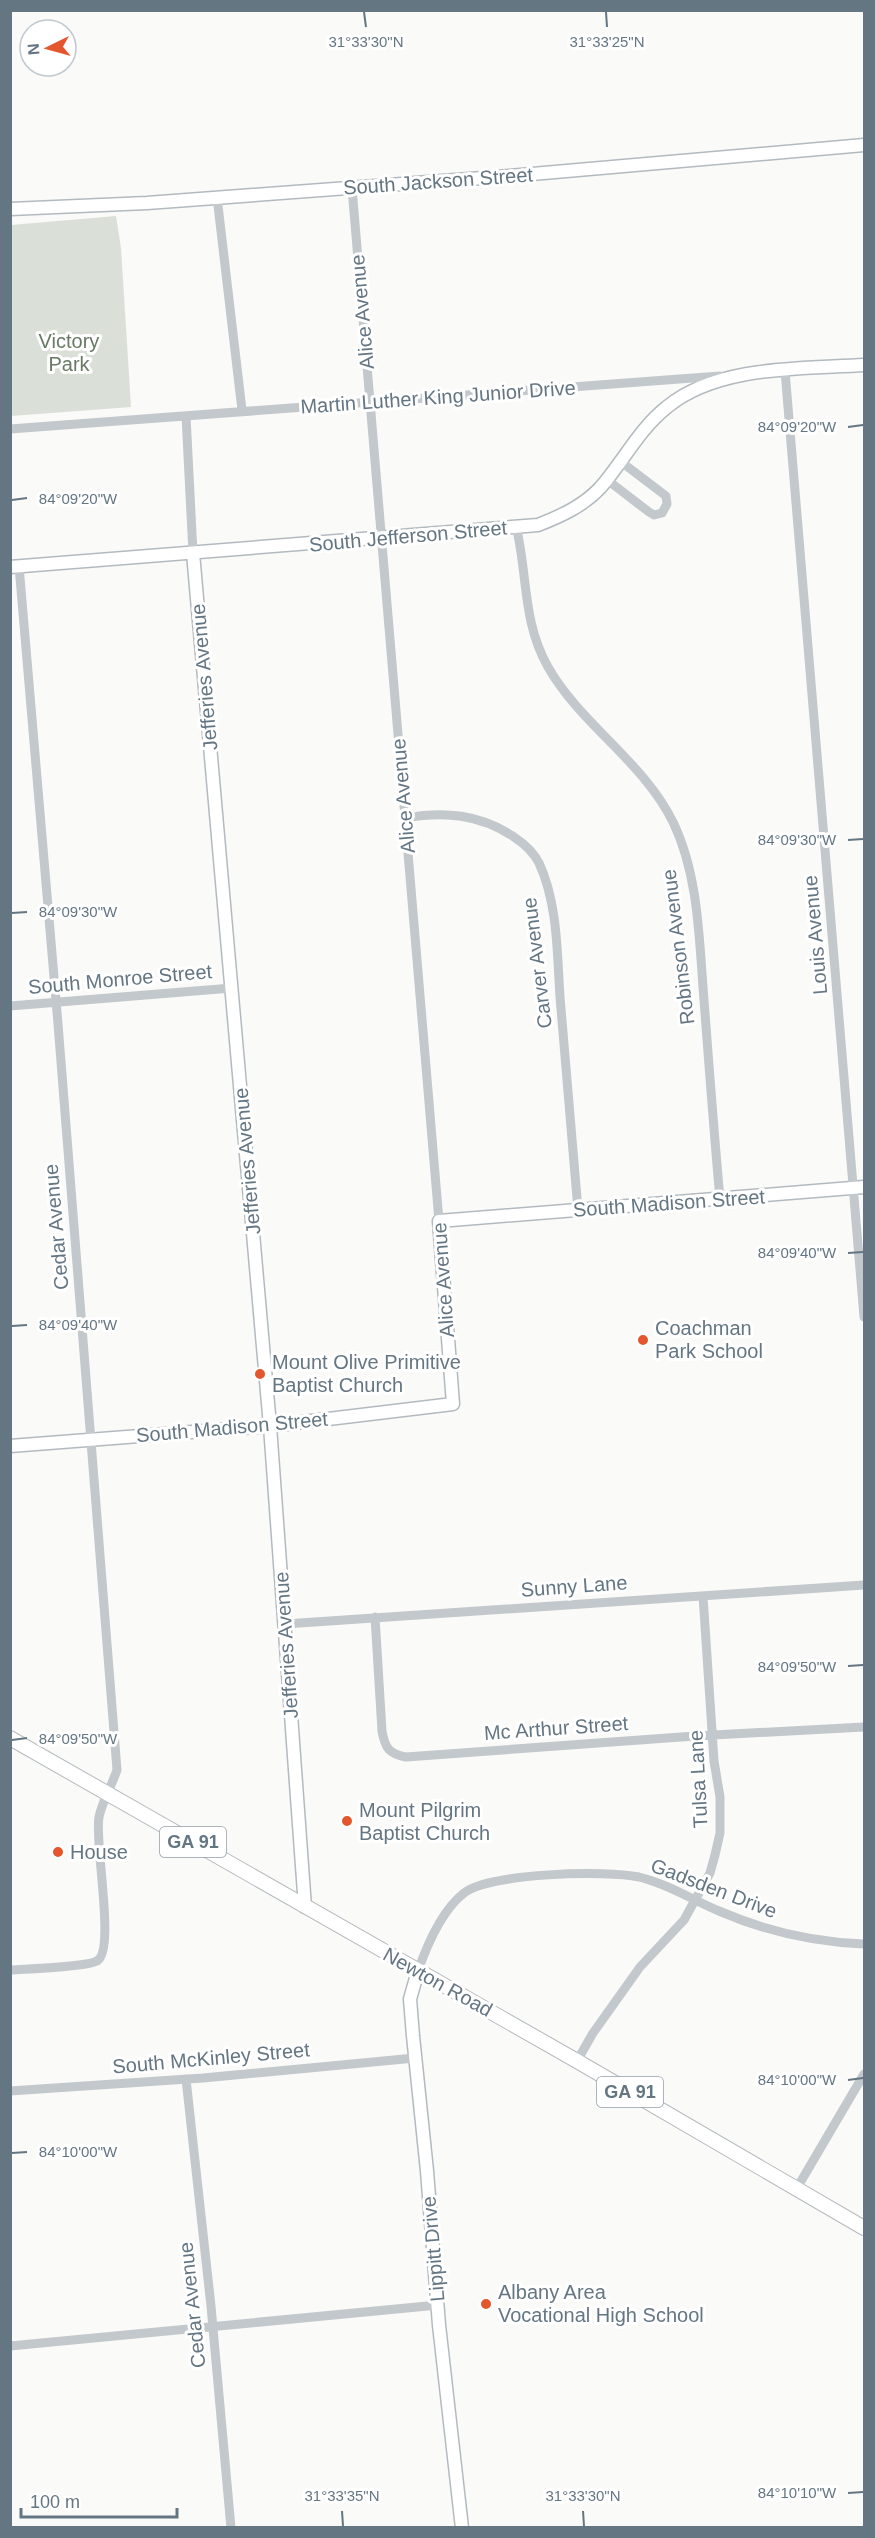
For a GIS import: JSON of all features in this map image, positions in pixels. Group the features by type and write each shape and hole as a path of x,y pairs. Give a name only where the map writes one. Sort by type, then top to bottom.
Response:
{"main road":[{"name":"Newton Road","path":"10,1738 577,2061 864,2228"}],"street":[{"name":"South Jackson Street","path":"10,209 352,188 864,145"},
{"name":"Alice Avenue","path":"352,188 453,1404"},
{"path":"217,197 242,410"},
{"name":"Martin Luther King Junior Drive","path":"10,429 242,410 370,404 864,365"},
{"name":"Louis Avenue","path":"785,371 860,1188 864,1317"},
{"name":"South Jefferson Street","path":"15,567 538,525 565,515 591,496 656,416 672,403 700,387 749,374"},
{"name":"Jefferies Avenue","path":"186,416 193,553 270,1426 305,1907"},
{"path":"606,478 649,512 654,515 662,513 667,504 666,496 620,461"},
{"name":"Robinson Avenue","path":"516,526 521,548 526,605 537,645 547,666 574,705 632,764 655,795 672,821 688,864 693,882 700,950 720,1199"},
{"name":"Cedar Avenue","path":"10,1970 85,1964 98,1961 104,1954 106,1936 99,1854 99,1817 117,1770 56,1002 15,567"},
{"name":"Carver Avenue","path":"405,818 424,815 470,816 487,822 519,841 538,862 553,911 578,1210"},
{"name":"South Monroe Street","path":"10,1006 232,988"},
{"name":"South Madison Street","path":"439,1221 860,1188"},
{"name":"South Madison Street","path":"10,1446 270,1426 453,1404"},
{"name":"Sunny Lane","path":"285,1623 864,1585"},
{"name":"Tulsa Lane","path":"577,2061 593,2033 628,1983 684,1920 710,1873 720,1833 720,1797 714,1761 703,1596"},
{"name":"Mc Arthur Street","path":"375,1617 382,1731 385,1745 393,1755 406,1758 864,1726"},
{"name":"Gadsden Drive","path":"418,1971 427,1946 447,1913 463,1894 483,1884 589,1873 620,1874 662,1884 762,1927 788,1934 817,1940 864,1944"},
{"name":"Lippitt Drive","path":"418,1971 410,1999 438,2305 462,2528"},
{"name":"South McKinley Street","path":"10,2091 186,2079 415,2058"},
{"path":"797,2188 864,2074"},
{"name":"Cedar Avenue","path":"186,2079 213,2326 231,2528"},
{"path":"10,2346 438,2305"}],"green space":[{"name":"Victory Park","path":"116,216 121,248 131,407 11,416 11,225"}],"place":[{"name":"Coachman Park School","path":"643,1340"},
{"name":"Mount Olive Primitive Baptist Church","path":"260,1374"},
{"name":"Mount Pilgrim Baptist Church","path":"347,1821"},
{"name":"House","path":"58,1852"},
{"name":"Albany Area Vocational High School","path":"486,2304"}]}
